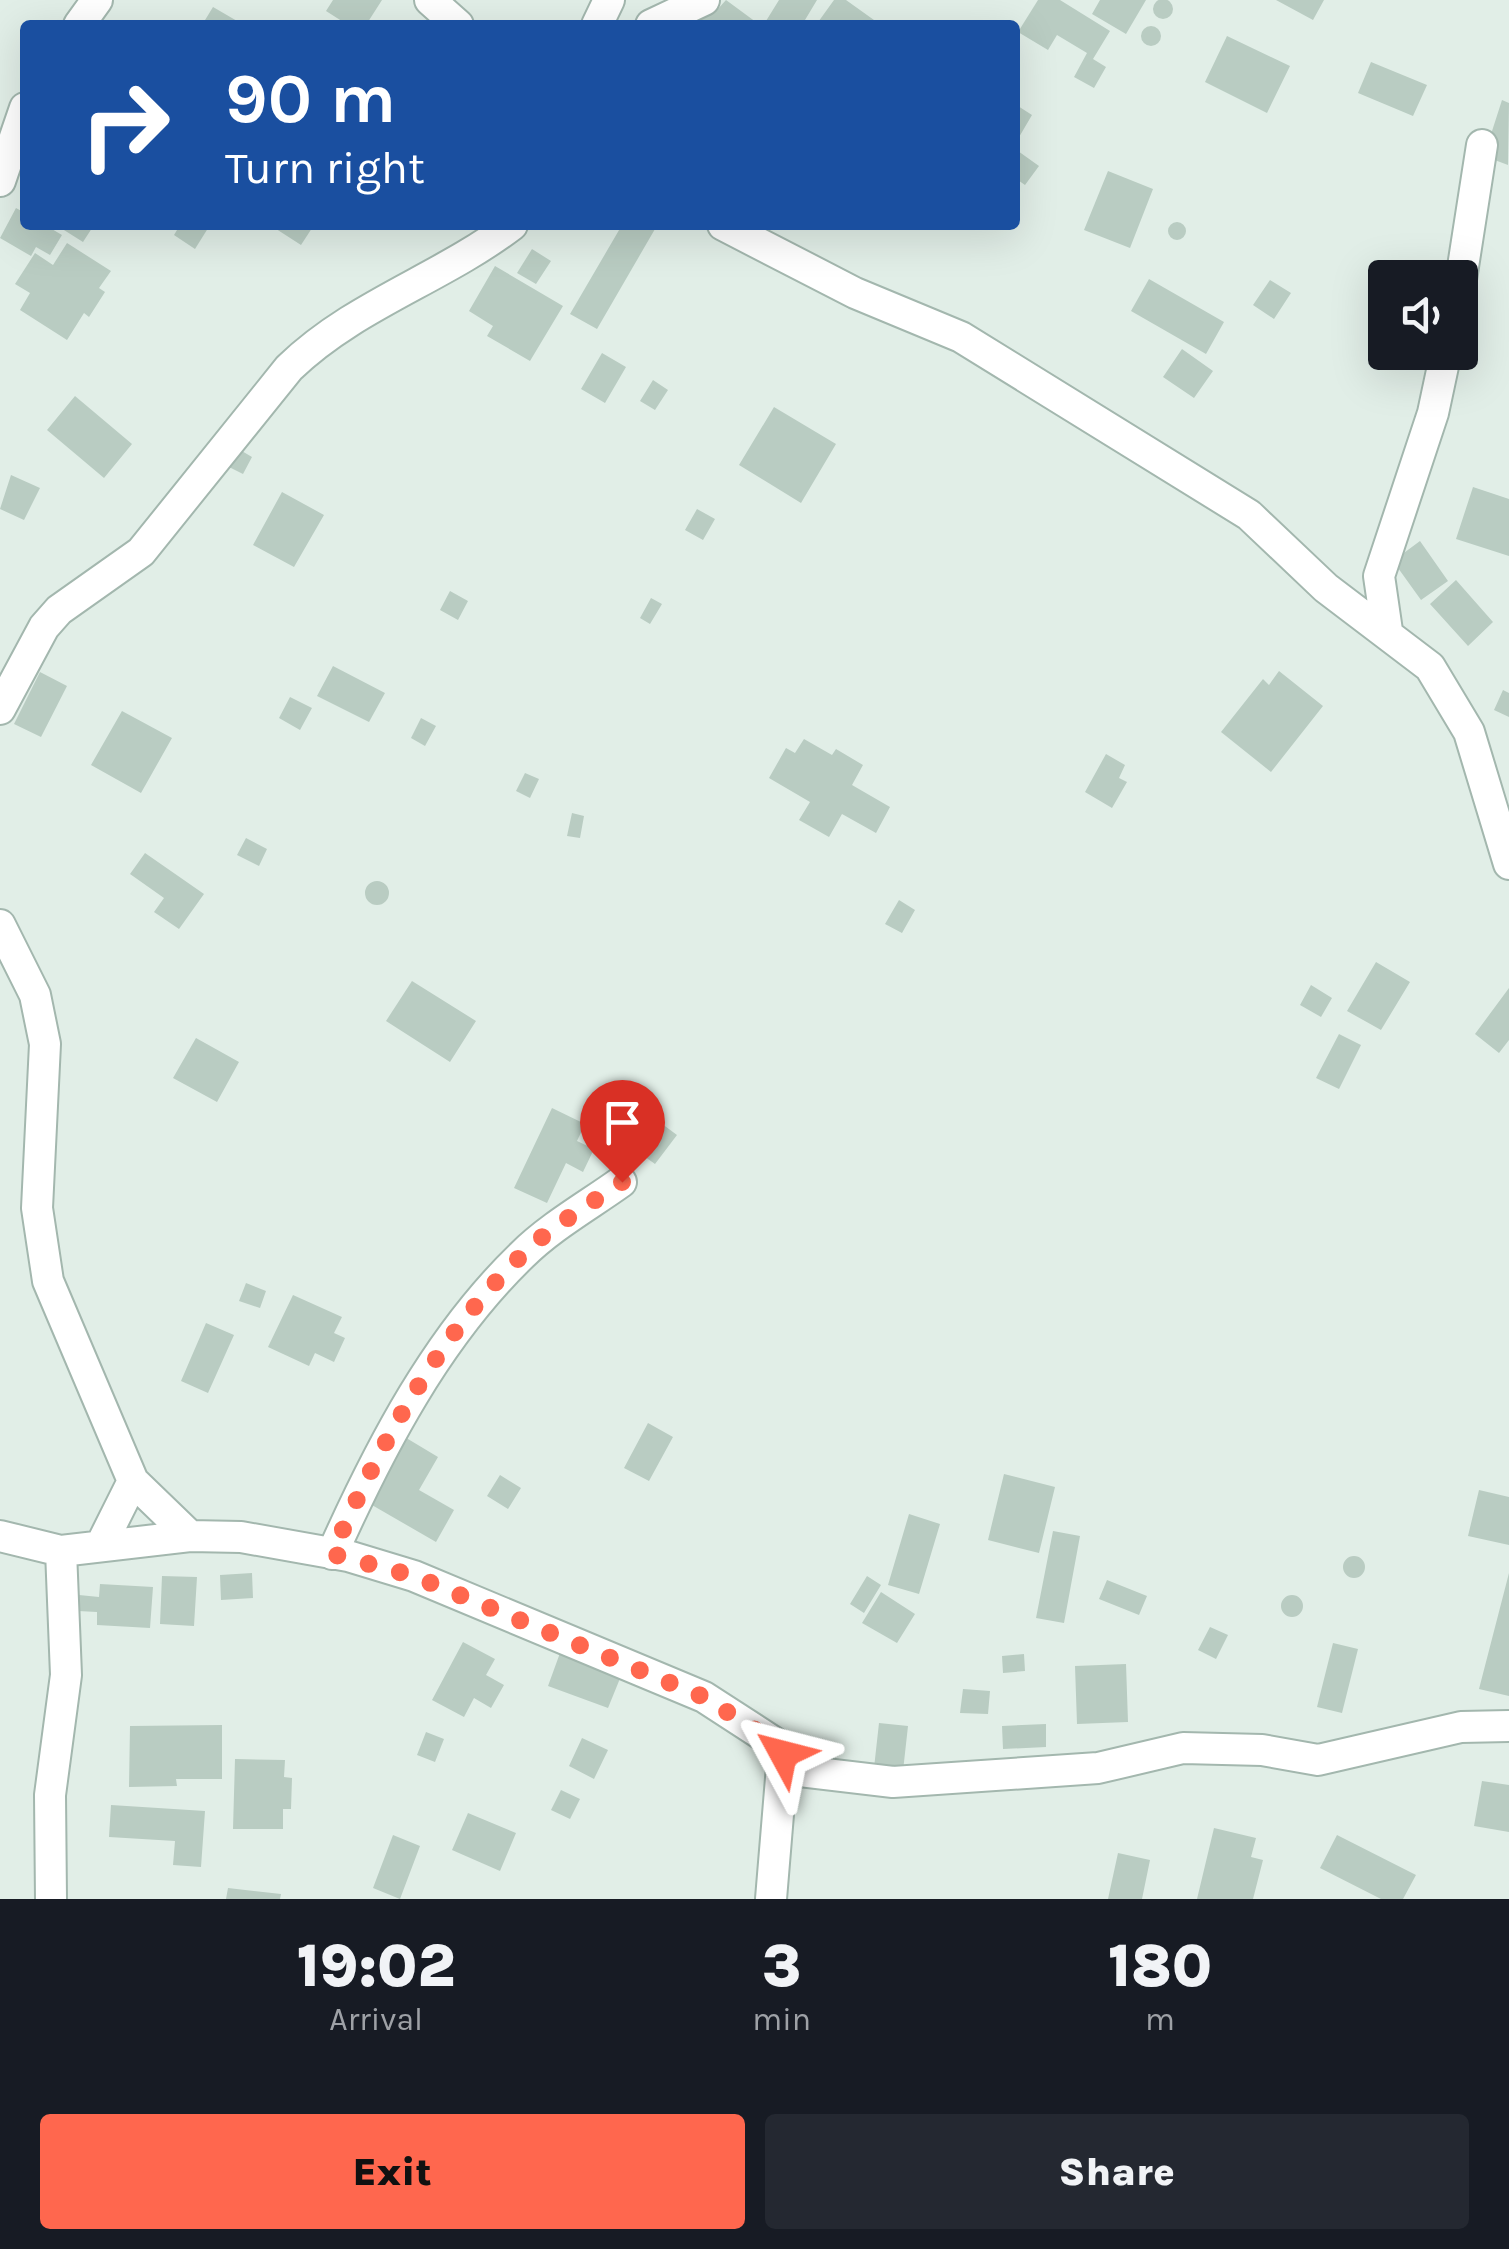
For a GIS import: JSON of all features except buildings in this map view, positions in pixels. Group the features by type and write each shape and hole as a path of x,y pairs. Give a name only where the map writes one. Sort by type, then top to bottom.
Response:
{"street":[{"path":"430,0 452,20"},
{"path":"662,20 704,0"},
{"path":"0,180 20,122"},
{"path":"1464,260 1482,145"},
{"path":"0,709 44,627 59,610 141,552 289,368 316,342 372,304 484,246 505,230"},
{"path":"733,230 855,293 961,337 1199,480 1249,515 1326,588 1430,667 1469,732 1509,864"},
{"path":"1387,631 1378,576 1433,413 1442,370"},
{"path":"0,925 35,995 45,1044 37,1208 48,1281 133,1480 190,1536"},
{"path":"332,1554 370,1468 469,1312 524,1252 622,1182"},
{"path":"101,1545 133,1480"},
{"path":"0,1536 61,1551 190,1536 242,1537 332,1554 414,1576 704,1697 775,1743 783,1754 771,1899"},
{"path":"50,1899 50,1795 66,1675 61,1551"},
{"path":"783,1769 894,1782 1098,1768 1183,1748 1262,1750 1318,1760 1461,1727 1509,1726"}],"route":[{"path":"622,1182 524,1252 469,1312 370,1468 332,1554 414,1576 449,1594 704,1697 775,1743 783,1754"}]}
